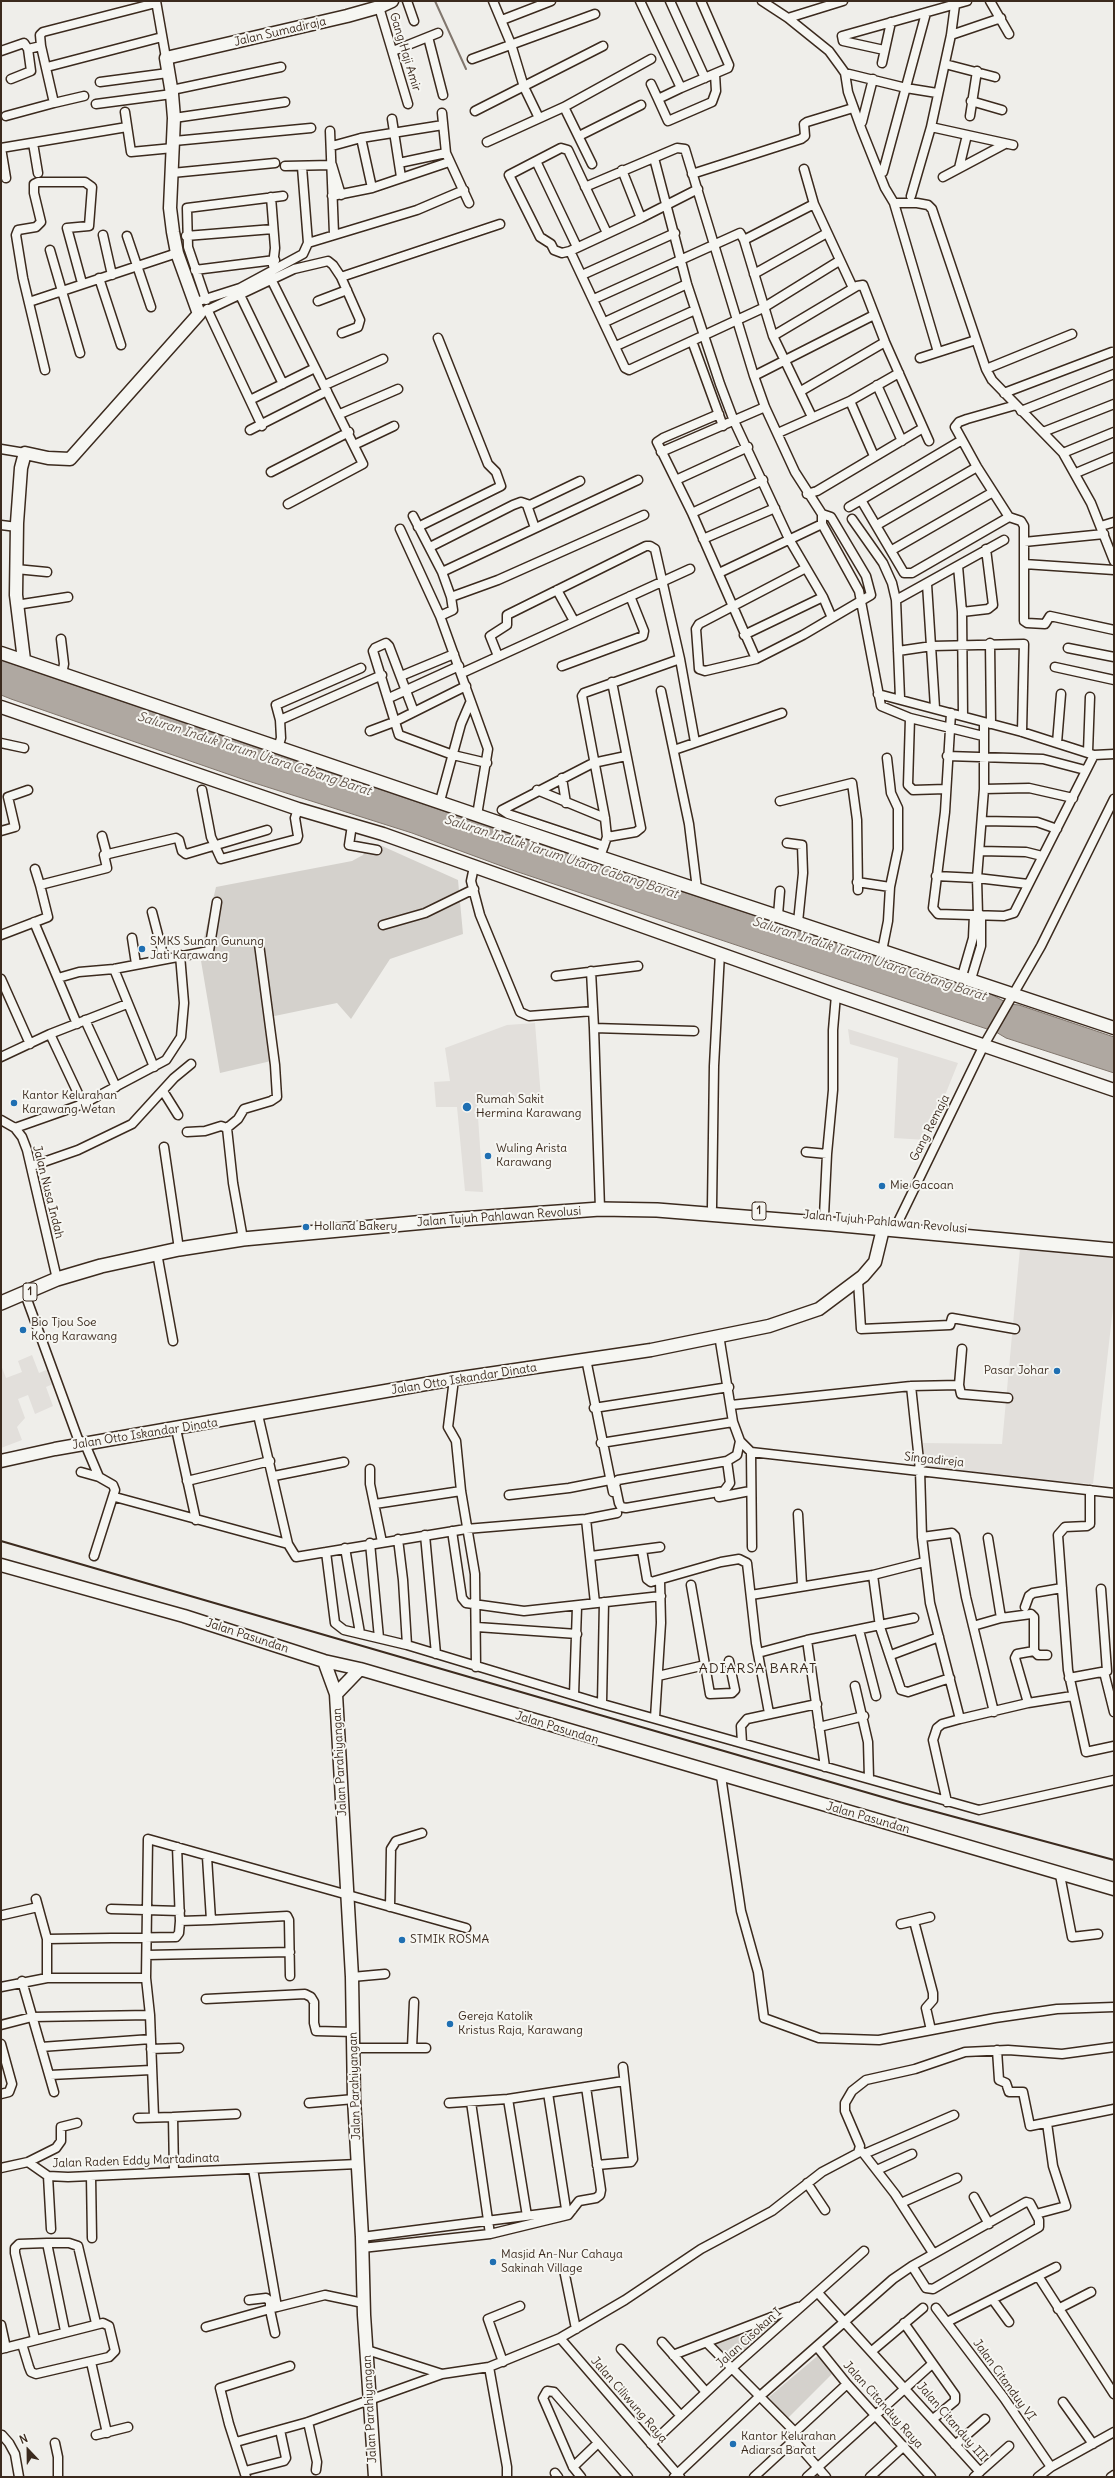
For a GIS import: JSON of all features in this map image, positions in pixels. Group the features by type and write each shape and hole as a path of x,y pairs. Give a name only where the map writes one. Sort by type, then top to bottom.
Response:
{"main road":[{"name":"Jalan Tujuh Pahlawan Revolusi","path":"657,1210 674,1206 712,1207 1114,1241"},
{"name":"Jalan Tujuh Pahlawan Revolusi","path":"1,1303 57,1279 101,1266 157,1253 242,1239 447,1220 600,1209 657,1210 1114,1250"},
{"name":"Jalan Tujuh Pahlawan Revolusi","path":"1,1298 49,1279 57,1279"}],"street":[{"name":"Jalan Sumadiraja","path":"166,58 379,8 392,1"},
{"path":"407,1 414,21"},
{"path":"493,1 511,44 524,87 539,118"},
{"path":"502,20 551,1"},
{"path":"640,1 681,88"},
{"path":"670,1 705,78"},
{"path":"658,99 715,74 730,65 701,1"},
{"path":"764,3 774,1"},
{"path":"788,18 843,1"},
{"path":"884,50 843,41 842,36 967,1"},
{"path":"990,1 1009,34"},
{"path":"54,103 41,46 40,35 42,32 156,2 172,92 174,118 170,208 177,253 201,301"},
{"path":"764,3 788,18 829,51 845,74 853,108 885,188 894,203 938,352"},
{"path":"911,196 930,127 952,35 955,5"},
{"name":"Gang Haji Amir","path":"379,8 408,104"},
{"path":"883,172 926,13"},
{"path":"472,59 595,14"},
{"path":"952,35 1001,18"},
{"path":"882,63 891,22"},
{"path":"393,51 438,34"},
{"path":"47,67 162,37"},
{"path":"428,37 443,95"},
{"path":"1,51 24,43 28,49 31,72 11,79"},
{"path":"28,49 41,46"},
{"path":"475,111 603,46"},
{"path":"488,142 564,107 651,59"},
{"path":"945,64 977,71 995,77"},
{"path":"96,104 172,92 281,67"},
{"path":"970,116 971,101 977,71"},
{"path":"100,82 168,73"},
{"path":"651,84 668,121 671,122 712,102 716,91 715,74"},
{"path":"849,74 906,88 937,93"},
{"path":"862,122 873,80"},
{"path":"6,116 84,96"},
{"path":"971,101 1002,110"},
{"path":"174,118 286,102"},
{"path":"579,136 641,105"},
{"path":"564,107 592,164"},
{"path":"692,174 801,139 805,136 804,124 807,122 853,108"},
{"path":"125,112 131,152 174,145 311,128"},
{"path":"442,114 446,153 469,203"},
{"path":"392,119 401,177"},
{"path":"332,146 361,138 443,125"},
{"path":"6,178 2,163 1,147 127,127"},
{"path":"930,127 1009,144 943,177"},
{"path":"330,131 332,146 334,234"},
{"path":"959,168 967,135"},
{"path":"361,138 372,188"},
{"path":"33,143 38,173"},
{"path":"607,233 568,150 565,148 510,173 510,177 540,237 558,252 573,249 641,218 698,189"},
{"path":"585,187 622,170 681,148 685,149 754,376 765,407 807,494 822,514 831,517 866,576 871,595 756,659 705,671 699,669 697,665 696,626 731,606 806,568"},
{"path":"399,163 446,153"},
{"path":"654,158 675,233 687,284 703,335 734,421 748,447 790,539 823,597 832,618"},
{"path":"536,161 573,249 582,275 625,368 630,370 703,335 738,321 763,308 839,261"},
{"path":"332,196 372,188 449,162"},
{"path":"172,173 275,163"},
{"path":"285,166 302,167 332,165"},
{"path":"332,165 341,195"},
{"path":"201,301 240,288 303,254 308,243 302,167"},
{"path":"622,170 641,218"},
{"path":"804,170 814,204 839,261 853,288"},
{"path":"45,370 29,302 16,235 18,230 36,227 41,222 34,188 34,184 38,182 85,182 92,187 89,226 67,228 82,283"},
{"path":"308,243 417,210 464,190"},
{"path":"262,426 250,400 203,312 195,270 186,236 186,211 189,206 283,196"},
{"path":"271,197 275,260 272,270"},
{"path":"894,203 917,203 928,205 932,209 986,370 1004,393 1063,453 1076,473 1112,550 1114,561"},
{"path":"744,240 814,204"},
{"path":"340,277 500,224"},
{"path":"186,236 273,229"},
{"path":"582,275 675,233"},
{"path":"594,299 681,260 735,233 741,234 773,336 784,362 801,391 812,418"},
{"path":"754,274 827,233"},
{"path":"103,235 112,275"},
{"path":"127,236 151,307"},
{"path":"50,250 80,353"},
{"path":"29,302 82,283 112,275 177,253"},
{"path":"195,270 275,260"},
{"path":"1,449 48,458 70,459 203,312 271,278 294,269 328,261 333,265 347,290 361,323 358,327 342,333"},
{"path":"100,278 122,345"},
{"path":"271,278 315,368 349,432 362,466 288,504"},
{"path":"604,322 687,284"},
{"path":"773,336 853,288 863,285 885,342 929,441"},
{"path":"318,301 347,290"},
{"path":"240,293 283,384"},
{"path":"616,346 695,310"},
{"path":"754,376 874,315"},
{"path":"986,370 1072,334"},
{"path":"418,527 501,486 496,472 488,464 438,338"},
{"path":"920,358 976,340"},
{"path":"692,341 723,426"},
{"path":"801,391 885,342"},
{"path":"1004,393 1112,352"},
{"path":"250,430 262,426 326,388 383,359"},
{"path":"250,400 315,368"},
{"path":"778,433 850,401 899,372"},
{"path":"1114,374 1018,408 959,422 955,427 977,467 1009,517 1023,524 1023,616 1025,622 1045,624 1050,616 1114,630"},
{"path":"878,385 902,441"},
{"path":"340,414 398,389"},
{"path":"850,401 874,456"},
{"path":"1043,432 1114,404"},
{"path":"661,452 765,407"},
{"path":"719,414 659,439 657,442 692,513 719,573 731,606 756,659"},
{"path":"354,445 394,426"},
{"path":"807,494 817,491 923,428"},
{"path":"271,472 349,432"},
{"path":"1063,453 1114,432"},
{"path":"849,507 962,440"},
{"path":"676,480 748,447"},
{"path":"24,660 16,605 16,569 21,468 25,453"},
{"path":"1076,473 1114,457"},
{"path":"877,525 977,467"},
{"path":"442,572 638,480"},
{"path":"692,513 763,480"},
{"path":"527,505 580,481"},
{"path":"892,550 993,492"},
{"path":"861,500 892,550 904,573 909,574 1009,517"},
{"path":"430,547 521,502 527,505 535,528"},
{"path":"703,539 775,508"},
{"path":"451,597 498,580 644,514"},
{"path":"822,514 822,524 857,584 862,601 878,694 883,708 910,718 983,736"},
{"path":"413,516 442,572 451,597 453,610 440,616"},
{"path":"852,519 883,563 892,583 896,600 900,698"},
{"path":"1024,542 1102,530 1114,522"},
{"path":"719,573 822,524"},
{"path":"1,525 17,527"},
{"path":"400,530 440,616 461,670 470,703 488,749 477,815"},
{"path":"896,600 1004,540"},
{"path":"498,656 490,636 507,625 506,617 646,546 655,549 661,583 680,659 695,742"},
{"path":"962,612 988,609 993,605 986,549"},
{"path":"1024,564 1114,570"},
{"path":"958,566 962,612 963,716"},
{"path":"16,569 40,570 47,572"},
{"path":"389,698 498,656 690,569"},
{"path":"927,584 935,708"},
{"path":"557,590 574,621"},
{"path":"562,666 643,636 644,631 630,596"},
{"path":"744,635 823,597"},
{"path":"16,605 68,598"},
{"path":"61,639 64,664 62,674"},
{"path":"898,651 932,646 963,646 1021,642 1025,646 1022,732"},
{"path":"414,712 391,650 386,643 373,649 399,735 453,755 487,762"},
{"path":"967,978 978,961 978,878 984,789 983,736 987,723 990,643"},
{"path":"1068,648 1114,657"},
{"path":"1,653 278,748 440,801 477,815 602,851"},
{"path":"401,676 454,654"},
{"path":"602,851 607,838 605,818 593,763 582,696 584,693 612,682 680,659"},
{"path":"1055,667 1114,680"},
{"path":"278,748 282,738 280,720 276,705 361,668"},
{"path":"280,720 382,675"},
{"path":"607,838 636,832 641,828 612,682"},
{"path":"370,731 394,722 466,686"},
{"path":"661,691 688,824 697,889"},
{"path":"878,694 900,698 1091,753 1114,754"},
{"path":"1057,744 1061,694"},
{"path":"951,713 946,789 933,908 935,913 1004,916 1014,913 1073,798 1085,770 1091,753 1090,697"},
{"path":"440,801 461,724 470,703"},
{"path":"1,708 350,835 474,867 836,995 1114,1090"},
{"path":"674,750 782,712"},
{"path":"910,718 908,785 914,790 946,789"},
{"path":"1,743 24,748"},
{"path":"626,756 593,763 537,790 502,810 508,814 697,889 967,978 1010,997 1114,1028"},
{"path":"947,756 1043,759 1085,770"},
{"path":"882,951 888,921 890,887 898,849 898,808 891,793 887,758"},
{"path":"562,778 566,803"},
{"path":"780,802 852,783 857,820 858,886 890,887"},
{"path":"984,789 1029,788 1073,798"},
{"path":"1,831 15,827 8,797 28,790"},
{"path":"202,790 213,846 222,859 293,841 298,836 296,815"},
{"path":"537,790 605,818"},
{"name":"Gang Remaja","path":"898,1222 984,1045 1010,997 1041,946 1114,799"},
{"path":"982,821 1032,822 1057,829"},
{"path":"40,885 107,868 104,856 176,838 179,840 184,853 267,830"},
{"path":"350,835 376,850"},
{"path":"102,836 107,855"},
{"path":"787,844 802,845 803,873 798,922"},
{"path":"980,851 1026,852 1042,856"},
{"path":"474,867 471,876 480,915 520,1012 529,1016 593,1011"},
{"path":"1,935 48,917 35,869"},
{"path":"936,876 978,878 1028,884"},
{"path":"383,925 425,912 474,889"},
{"path":"778,915 780,891"},
{"path":"58,978 79,972 114,969 209,950 217,902"},
{"path":"152,912 164,958"},
{"path":"34,922 77,1024"},
{"path":"132,938 136,964"},
{"path":"967,978 968,958 977,939"},
{"path":"227,1128 238,1119 244,1109 271,1102 277,1097 275,1065 259,944"},
{"path":"712,1207 714,1066 720,953"},
{"path":"1,1120 15,1128 83,1104 166,1060 181,1037 184,1003 180,955"},
{"path":"968,958 978,961"},
{"path":"556,976 638,966"},
{"path":"114,969 154,1067"},
{"path":"591,971 600,1209"},
{"path":"1,979 30,1044"},
{"path":"824,1216 827,1154 834,1090 832,1030 836,995"},
{"path":"1,1057 50,1034 127,1004"},
{"path":"85,1020 116,1087"},
{"path":"594,1028 694,1031"},
{"path":"50,1034 83,1104"},
{"path":"32,1166 78,1150 132,1124 174,1078 191,1064"},
{"path":"163,1091 178,1115"},
{"path":"187,1132 205,1131 221,1126 227,1128"},
{"name":"Jalan Nusa Indah","path":"15,1128 22,1137 32,1166 57,1279"},
{"path":"227,1128 233,1183 242,1239"},
{"path":"164,1147 179,1249"},
{"path":"806,1152 827,1154"},
{"name":"Jalan Otto Iskandar Dinata","path":"1,1460 454,1379 651,1350 769,1326 805,1315 830,1302 858,1281 875,1262 883,1229"},
{"path":"157,1253 173,1340"},
{"path":"858,1281 861,1329 950,1325 952,1318 1015,1329"},
{"path":"25,1294 78,1439 85,1444 99,1477"},
{"path":"719,1335 734,1422 740,1441 750,1452 752,1547"},
{"path":"962,1349 959,1391 963,1396 1008,1398"},
{"path":"586,1359 601,1443 617,1513"},
{"path":"454,1379 448,1427 456,1441 466,1529 475,1574 477,1627 476,1667"},
{"path":"731,1405 910,1386 959,1385"},
{"path":"910,1386 920,1470 924,1562 930,1602 960,1719"},
{"path":"594,1408 729,1387"},
{"path":"258,1415 274,1476 288,1544 296,1557 370,1543 466,1529 586,1519 682,1504 750,1491"},
{"path":"601,1443 734,1422"},
{"path":"176,1429 196,1520"},
{"path":"728,1461 730,1483 724,1491 626,1508 621,1507 619,1503 615,1484 622,1478 728,1461 737,1455 740,1441"},
{"name":"Singadireja","path":"750,1452 1114,1493"},
{"path":"187,1481 270,1462"},
{"path":"274,1476 344,1462"},
{"path":"370,1469 370,1484 382,1542"},
{"path":"81,1472 99,1477 113,1485 115,1496 94,1556"},
{"path":"509,1496 569,1488 610,1480"},
{"path":"1090,1490 1090,1524 1087,1526 1064,1527 1058,1535 1070,1678 1072,1696 1086,1752 1114,1746"},
{"path":"375,1504 461,1491"},
{"path":"115,1496 196,1520 288,1544"},
{"path":"798,1514 802,1586"},
{"path":"586,1519 595,1603"},
{"path":"452,1531 462,1598 466,1603 524,1611 534,1608 577,1606 661,1596"},
{"path":"922,1537 952,1533 955,1536 973,1626 994,1712"},
{"path":"425,1535 436,1654"},
{"path":"988,1538 1001,1618"},
{"path":"398,1539 403,1580 407,1645"},
{"path":"370,1543 380,1638"},
{"path":"591,1556 660,1547"},
{"path":"345,1548 360,1632"},
{"path":"642,1550 648,1581 660,1581 721,1562 744,1560 749,1567 758,1654 769,1713"},
{"path":"326,1552 335,1623 338,1627 407,1645 602,1704 869,1778 947,1802 983,1810 1114,1780"},
{"path":"751,1595 873,1575 924,1562"},
{"name":"Jalan Pasundan","path":"1,1565 184,1616 324,1661 360,1669 721,1776 1016,1860 1060,1875 1114,1889"},
{"path":"873,1575 880,1627 891,1655 899,1686 903,1692 950,1678"},
{"path":"655,1718 661,1596 660,1581"},
{"path":"691,1585 710,1694 732,1693 735,1690 729,1661"},
{"path":"1025,1607 1029,1596 1033,1593 1062,1588"},
{"path":"1070,1678 1104,1672 1108,1666 1100,1589"},
{"path":"602,1704 604,1602"},
{"path":"574,1695 577,1606"},
{"path":"973,1626 1001,1618 1031,1614 1034,1617 1034,1651 1038,1655 1047,1656"},
{"path":"758,1654 807,1640 880,1627 914,1618"},
{"path":"477,1627 577,1634"},
{"path":"859,1630 876,1696"},
{"path":"891,1655 939,1637"},
{"path":"807,1640 825,1767"},
{"path":"1028,1703 1015,1658 1017,1654 1034,1651"},
{"name":"Jalan Parahiyangan","path":"324,1661 336,1694 352,1977 354,2099 362,2242 363,2302 374,2477"},
{"path":"658,1676 705,1665"},
{"name":"Jalan Parahiyangan","path":"336,1694 360,1669"},
{"path":"1104,1672 1114,1712"},
{"path":"855,1686 864,1716 868,1742 869,1778"},
{"path":"947,1802 933,1734 942,1724 1028,1703 1072,1696"},
{"path":"742,1742 742,1723 747,1719 769,1713 817,1704"},
{"path":"819,1727 864,1716"},
{"path":"721,1776 741,1911 758,1972 764,2018 812,2036 832,2039 878,2040 995,2018 1049,2010 1114,2007"},
{"path":"390,1907 391,1849 396,1841 422,1833"},
{"path":"154,2117 150,2015 146,1978 147,1841 150,1839 176,1848 348,1894 466,1928"},
{"path":"46,1939 147,1939 176,1937 179,1933 180,1911 176,1848"},
{"path":"207,1856 211,1920"},
{"path":"1060,1875 1072,1937 1098,1934"},
{"path":"3,1915 37,1903 46,1939 47,1978"},
{"path":"111,1909 180,1911"},
{"path":"180,1921 287,1916 290,1920 290,1976"},
{"path":"901,1924 930,1917"},
{"path":"914,1921 933,1993 933,2000 926,2008 931,2030"},
{"path":"147,1955 290,1952"},
{"path":"352,1977 385,1974"},
{"path":"1,1987 47,1978 146,1978"},
{"path":"22,1982 54,2092"},
{"path":"206,1999 305,1994 311,1997 314,2002 314,2023 316,2031 354,2032"},
{"path":"412,2048 414,2002"},
{"path":"1,2025 32,2017 150,2015"},
{"path":"41,2047 151,2039"},
{"path":"1,2044 3,2057 12,2084 9,2092 1,2094"},
{"path":"933,2253 901,2203 862,2152 845,2111 847,2098 858,2085 866,2080 915,2069 954,2054 997,2050 1062,2054 1114,2047"},
{"path":"151,2049 179,2048"},
{"path":"354,2048 426,2048"},
{"path":"997,2050 999,2080 1006,2083 1008,2092 1023,2092 1030,2126 1072,2116 1114,2109"},
{"path":"597,2165 631,2162 633,2159 623,2067"},
{"path":"50,2075 152,2070"},
{"path":"449,2102 508,2099 624,2081"},
{"path":"362,2242 569,2210 582,2199 596,2198 600,2195 586,2087"},
{"path":"362,2242 490,2234 568,2215 569,2210 548,2093"},
{"path":"309,2103 354,2099"},
{"path":"508,2099 527,2216"},
{"path":"471,2102 490,2234"},
{"path":"138,2118 236,2114"},
{"path":"236,2442 308,2422 442,2374 489,2367 560,2338 625,2300 701,2249 772,2211 807,2183 862,2152 954,2115"},
{"path":"173,2117 174,2172"},
{"path":"1036,2214 1066,2206 1053,2166 1047,2123"},
{"path":"1,2168 28,2162 56,2148 61,2141 61,2127 77,2124"},
{"path":"877,2170 912,2154"},
{"name":"Jalan Raden Eddy Martadinata","path":"28,2162 48,2176 91,2176 253,2170 358,2164"},
{"path":"253,2170 273,2309 275,2333"},
{"path":"48,2176 51,2229"},
{"path":"91,2176 92,2238"},
{"path":"901,2203 957,2178"},
{"path":"807,2183 824,2210"},
{"path":"974,2197 989,2224"},
{"path":"677,2476 759,2397 818,2348 893,2279 912,2266 933,2253 989,2224 1026,2202 1030,2203 1040,2224 1039,2227 934,2289 926,2288 912,2266"},
{"path":"47,2243 65,2331"},
{"path":"35,2340 15,2248 19,2244 69,2243 78,2246 96,2324"},
{"name":"Jalan Cisokan I","path":"651,2444 732,2368 864,2252"},
{"path":"947,2322 1056,2267"},
{"path":"564,2270 576,2328"},
{"path":"1038,2276 1114,2394"},
{"path":"1058,2308 1092,2292"},
{"name":"Jalan Citanduy III","path":"818,2293 933,2418 956,2445 977,2474"},
{"path":"206,2327 325,2295 363,2302"},
{"path":"249,2300 268,2299 273,2309"},
{"path":"993,2300 1009,2322"},
{"path":"674,2355 804,2304"},
{"path":"503,2362 488,2319 520,2306"},
{"path":"872,2351 923,2308"},
{"name":"Jalan Citanduy VI","path":"936,2308 1004,2398 1051,2467"},
{"path":"1,2325 4,2348 96,2324 109,2326 115,2351 109,2357 92,2362 36,2374 29,2366 22,2344"},
{"path":"904,2324 956,2398 933,2418"},
{"name":"Jalan Ciliwung Raya","path":"560,2338 677,2476"},
{"path":"662,2342 706,2392"},
{"path":"707,2343 795,2432"},
{"name":"Jalan Citanduy Raya","path":"818,2348 847,2384 931,2477"},
{"path":"621,2349 681,2416"},
{"path":"367,2350 442,2374"},
{"path":"92,2362 107,2433"},
{"path":"807,2477 932,2364"},
{"path":"280,2430 286,2458 284,2461 246,2474 236,2442 228,2424 220,2388 290,2366"},
{"path":"489,2367 507,2467 507,2477"},
{"path":"754,2477 793,2441 792,2438 795,2432 847,2384"},
{"path":"581,2477 573,2467 543,2398 545,2392 554,2392 628,2477"},
{"path":"1063,2402 1093,2444"},
{"path":"956,2445 985,2419"},
{"path":"308,2422 317,2462 316,2470"},
{"path":"96,2435 128,2427"},
{"path":"1040,2476 1051,2467 1114,2432"},
{"path":"2,2435 9,2443 15,2454 19,2477"},
{"path":"793,2441 826,2477"},
{"path":"55,2443 58,2457 58,2477"},
{"path":"573,2467 598,2443"},
{"path":"874,2476 904,2446"},
{"path":"977,2474 1009,2446"}],"shaded area":[{"path":"369,844 382,846 458,880 463,934 390,959 351,1019 337,1003 265,1018 271,1061 220,1073 200,955 216,887 352,861 363,855"},
{"name":"Rumah Sakit Hermina Karawang","path":"535,1023 541,1098 477,1102 483,1192 465,1191 457,1107 436,1107 434,1082 450,1081 445,1048 507,1025"},
{"path":"848,1029 958,1063 927,1140 894,1138 898,1058 850,1044"},
{"name":"Pasar Johar","path":"1020,1248 1114,1255 1114,1299 1093,1484 1008,1478 923,1466 923,1443 1002,1444"},
{"path":"32,1355 39,1373 51,1368 55,1383 46,1387 53,1406 35,1414 28,1395 18,1399 25,1418 17,1427 22,1440 1,1448 1,1365 6,1378 22,1372 18,1361"},
{"path":"798,2308 733,2365 712,2344"},
{"path":"821,2353 835,2371 787,2419 769,2397"}],"water":[{"name":"Saluran Induk Tarum Utara Cabang Barat","path":"1,660 610,868 987,992 1009,1004 1019,1005 1114,1037 1114,1073 1006,1038 996,1032 515,871 412,833 245,780 11,699 1,695"}],"waterway":[{"path":"435,1 466,69"}],"railway":[{"path":"1,1541 903,1803 1114,1860"}],"place":[{"name":"SMKS Sunan Gunung Jati Karawang","path":"142,949"},
{"name":"Kantor Kelurahan Karawang Wetan","path":"14,1103"},
{"name":"Rumah Sakit Hermina Karawang","path":"467,1107"},
{"name":"Wuling Arista Karawang","path":"488,1156"},
{"name":"Mie Gacoan","path":"882,1186"},
{"name":"Holland Bakery","path":"306,1227"},
{"name":"Bio Tjou Soe Kong Karawang","path":"23,1330"},
{"name":"Pasar Johar","path":"1057,1371"},
{"name":"STMIK ROSMA","path":"402,1940"},
{"name":"Gereja Katolik Kristus Raja, Karawang","path":"450,2024"},
{"name":"Masjid An-Nur Cahaya Sakinah Village","path":"493,2262"},
{"name":"Kantor Kelurahan Adiarsa Barat","path":"733,2444"}],"district":[{"name":"ADIARSA BARAT","path":"758,1669"}]}
